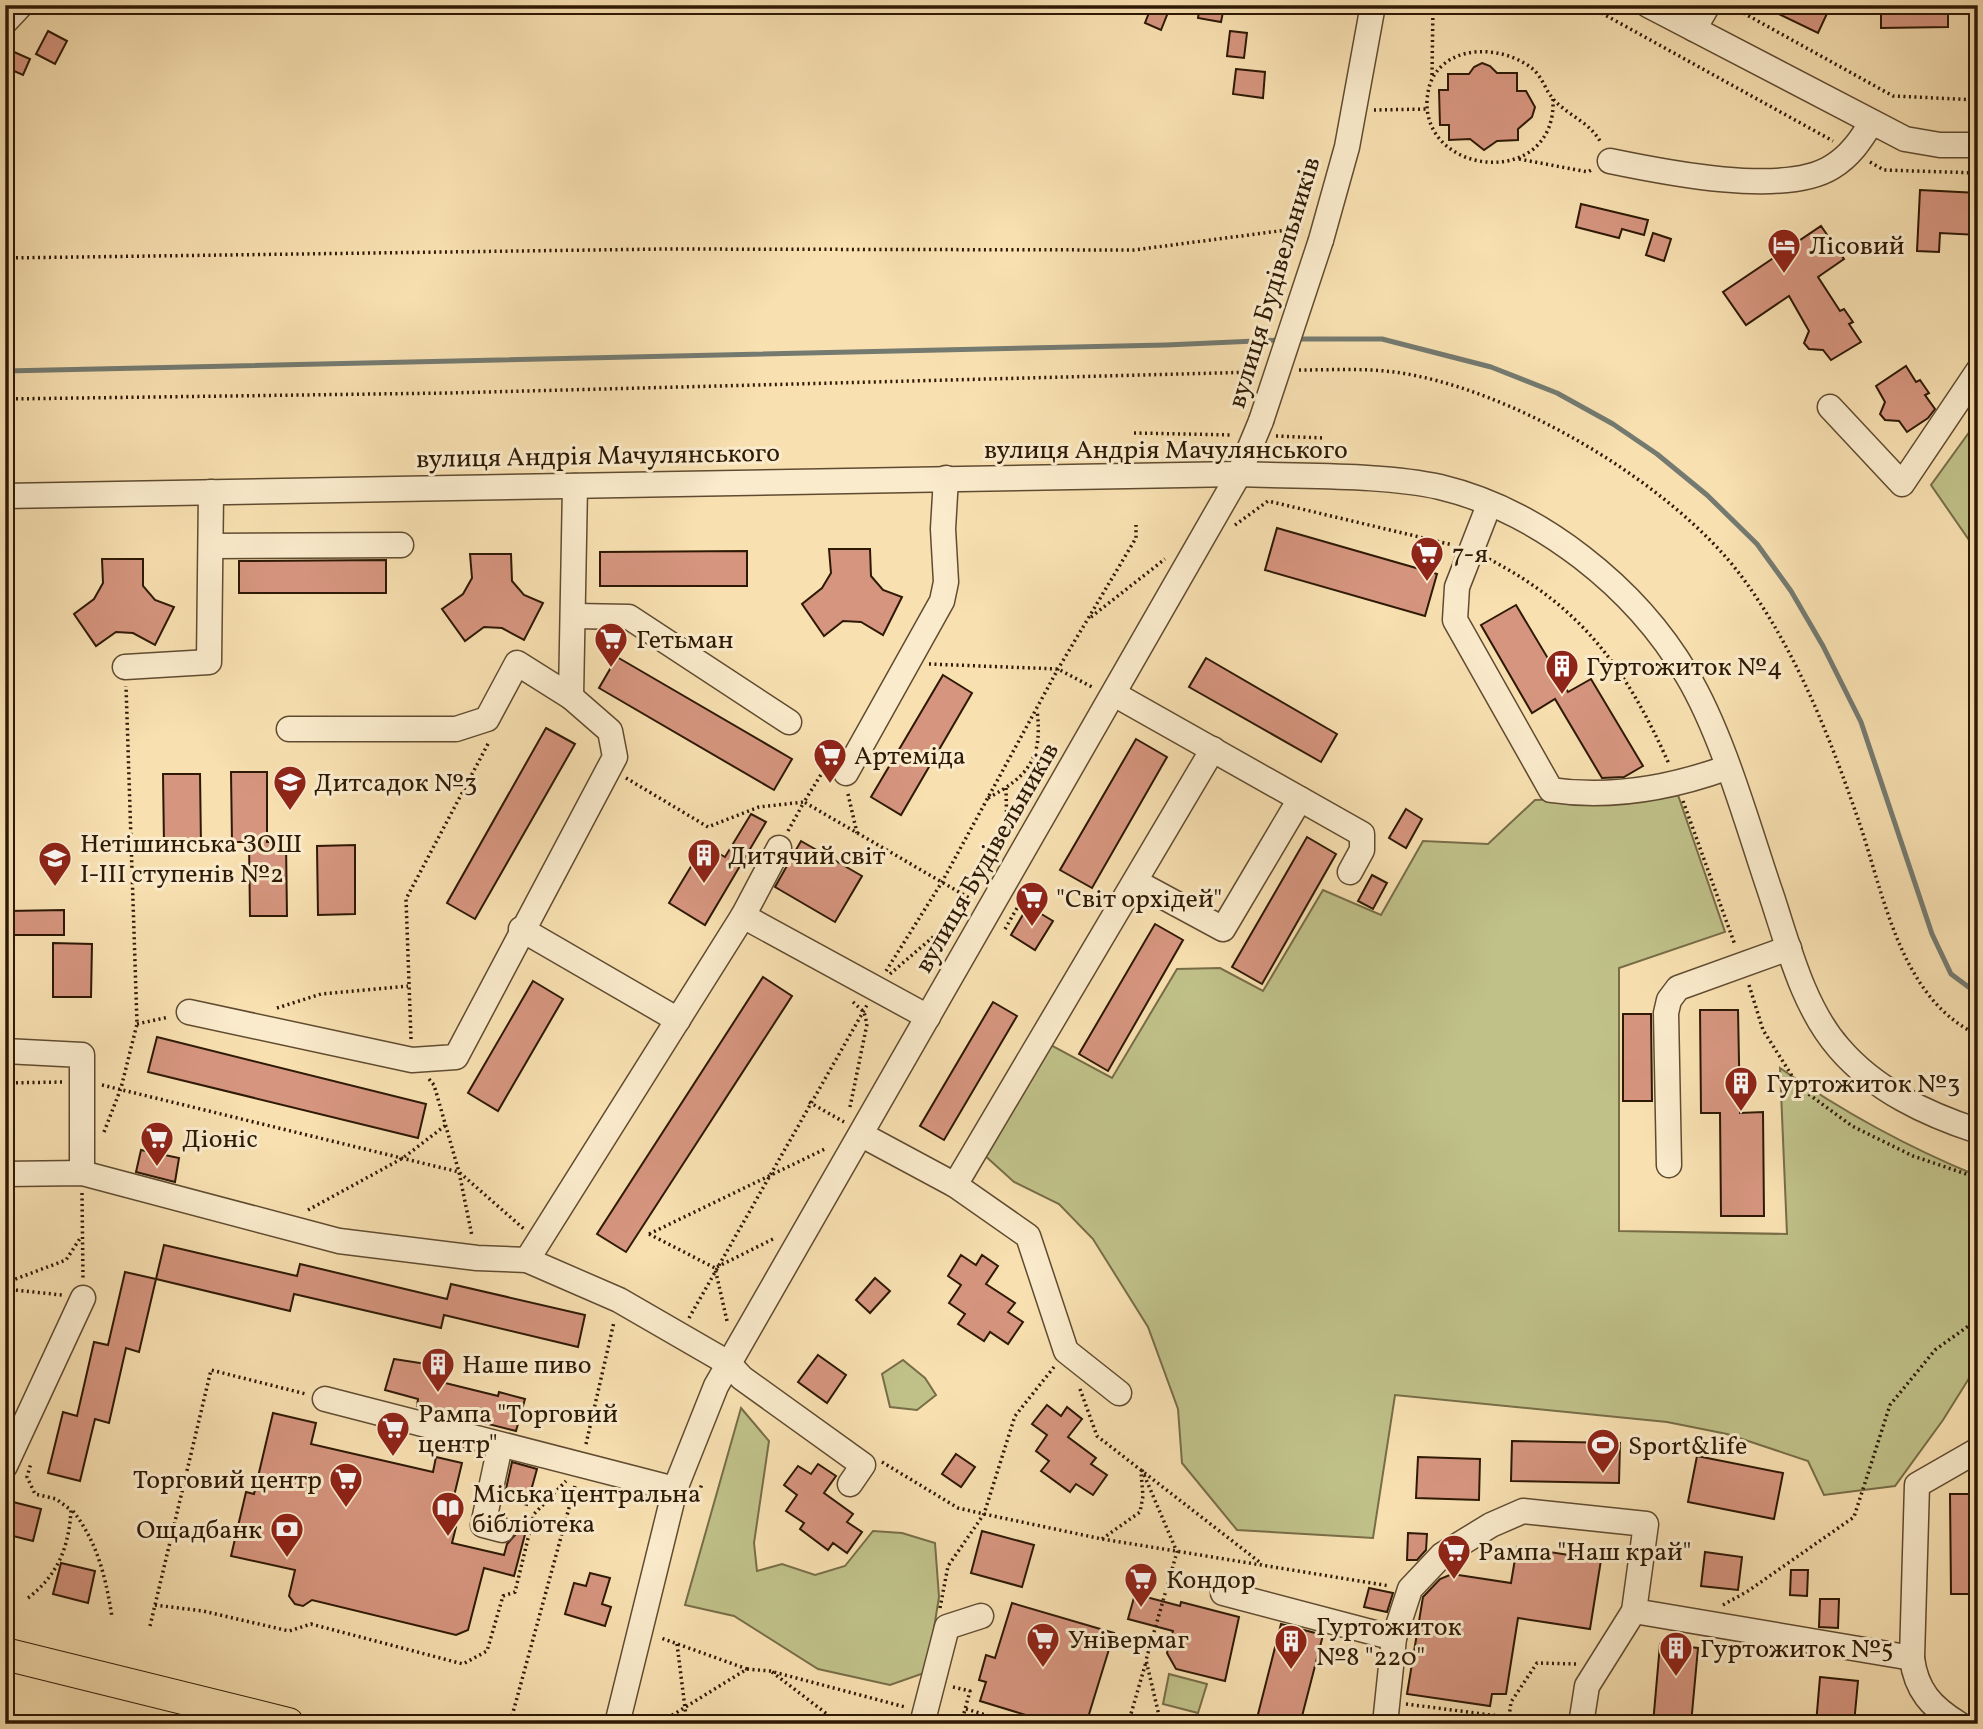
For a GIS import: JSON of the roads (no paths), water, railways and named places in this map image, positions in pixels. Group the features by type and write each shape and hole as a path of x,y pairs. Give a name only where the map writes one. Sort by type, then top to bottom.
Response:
{"main road":[{"path":"5,1654 280,1723"}],"street":[{"path":"5,22 21,5"},
{"name":"вулиця Будівельників","path":"617,1724 675,1489 705,1410 728,1363 862,1135 1104,691 1239,474 1259,428 1316,233 1347,147 1373,5"},
{"path":"1648,5 1906,139 1940,145 1978,145"},
{"path":"1694,29 1708,5"},
{"path":"1610,161 1692,178 1780,179 1809,176 1830,168 1852,152 1871,123"},
{"path":"1830,407 1902,484 1978,371"},
{"name":"вулиця Андрія Мачулянського","path":"5,496 1239,474 1397,481 1440,487 1489,505 1564,545 1598,571 1651,625 1688,676 1726,768 1789,947 1814,1008 1837,1046 1855,1066 1920,1109 1978,1131"},
{"path":"842,779 942,601 946,582 943,529 946,478"},
{"path":"571,696 575,615 575,486"},
{"path":"125,667 209,662 211,492"},
{"path":"1489,505 1457,587 1455,620 1551,790 1603,794 1629,792 1678,785 1726,768"},
{"path":"211,546 401,545"},
{"path":"575,615 629,617 789,722"},
{"path":"189,1012 412,1060 456,1057 521,929 615,757 610,731 571,696 517,663 487,719 456,729 289,729"},
{"path":"1104,691 1213,749 1362,834 1362,850 1350,872"},
{"path":"956,1185 1213,749"},
{"path":"1136,882 1223,929 1300,799"},
{"path":"533,1251 743,916 779,848"},
{"path":"743,916 928,1017"},
{"path":"521,929 678,1020"},
{"path":"1669,1164 1665,1013 1669,1000 1678,988 1789,947"},
{"path":"5,1051 82,1055 82,1174"},
{"path":"862,1135 956,1185 1028,1236 1066,1351 1119,1393"},
{"path":"5,1174 82,1174 339,1241 477,1258 533,1251 728,1363 741,1378 857,1475"},
{"path":"5,1466 83,1298"},
{"path":"325,1399 675,1489"},
{"path":"500,1446 483,1525 502,1530"},
{"path":"1959,1724 1925,1699 1914,1677 1912,1658 1917,1485 1978,1450"},
{"path":"1386,1713 1394,1638 1410,1589 1442,1555 1491,1525 1523,1511 1646,1524 1634,1611 1587,1686 1581,1724"},
{"path":"1223,1593 1394,1638"},
{"path":"1634,1611 1912,1658"},
{"path":"923,1718 947,1627 981,1616"}],"waterway":[{"path":"1296,339 1382,339 1491,367 1557,393 1613,424 1657,454 1707,495 1757,544 1791,591 1823,646 1861,722 1932,934 1951,974 1978,994"},
{"path":"5,371 1166,345 1279,340"}],"place":[{"name":"Лісовий","path":"1784,275"},
{"name":"7-я","path":"1427,583"},
{"name":"Гетьман","path":"611,669"},
{"name":"Гуртожиток №4","path":"1562,696"},
{"name":"Артеміда","path":"830,785"},
{"name":"Дитсадок №3","path":"290,812"},
{"name":"Дитячий світ","path":"704,885"},
{"name":"Нетішинська ЗОШ І-ІІІ ступенів №2","path":"55,888"},
{"name":"\"Світ орхідей\"","path":"1032,928"},
{"name":"Гуртожиток №3","path":"1741,1113"},
{"name":"Діоніс","path":"157,1168"},
{"name":"Наше пиво","path":"438,1394"},
{"name":"Рампа \"Торговий центр\"","path":"393,1458"},
{"name":"Sport&life","path":"1603,1475"},
{"name":"Торговий центр","path":"346,1509"},
{"name":"Міська центральна бібліотека","path":"448,1538"},
{"name":"Ощадбанк","path":"287,1559"},
{"name":"Рампа \"Наш край\"","path":"1454,1581"},
{"name":"Кондор","path":"1141,1609"},
{"name":"Універмаг","path":"1043,1669"},
{"name":"Гуртожиток №8 \"220\"","path":"1291,1671"},
{"name":"Гуртожиток №5","path":"1676,1678"}]}
